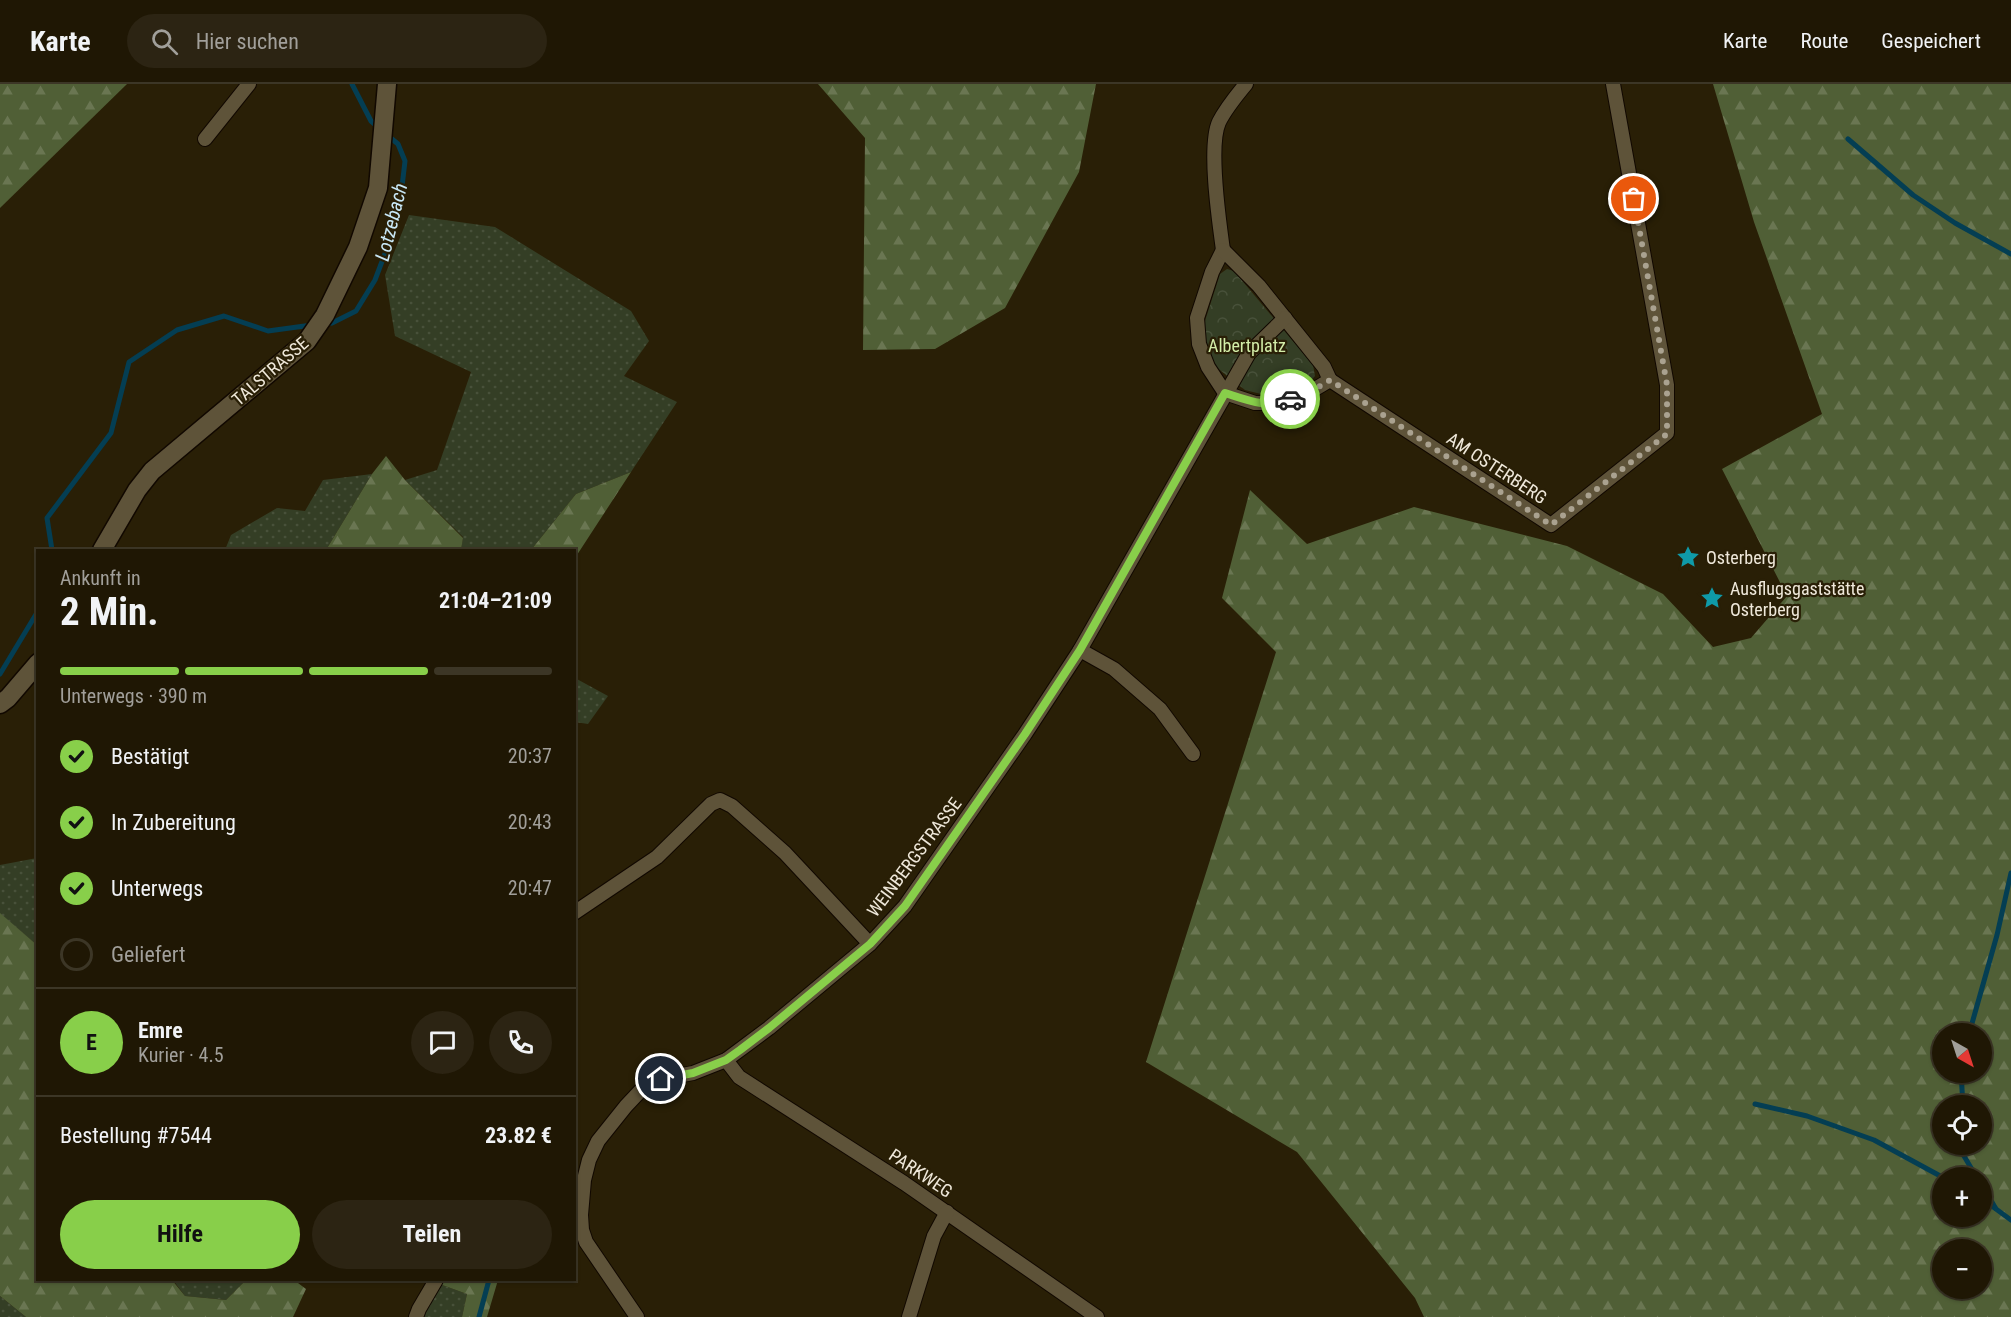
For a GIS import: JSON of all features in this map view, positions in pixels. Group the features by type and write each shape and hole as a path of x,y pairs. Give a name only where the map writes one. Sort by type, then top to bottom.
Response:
{"street":[{"path":"205,139 249,84"},
{"name":"TALSTRASSE","path":"103,549 137,490 152,471 307,341 325,315 358,247 378,188 387,84"},
{"path":"1223,250 1260,286 1324,368 1330,380 1281,403 1255,403 1225,393 1208,367 1198,344 1197,318 1212,272 1223,250 1214,149 1218,124 1227,107 1246,84"},
{"name":"AM OSTERBERG","path":"1330,380 1551,525 1667,434 1667,385 1612,84"},
{"path":"1225,393 1249,353 1285,318"},
{"name":"WEINBERGSTRASSE","path":"637,1317 586,1242 582,1230 579,1179 598,1141 643,1088 661,1079 693,1073 726,1060 769,1028 870,944 905,906 1025,734 1080,650 1225,393"},
{"path":"1080,650 1114,669 1160,709 1193,754"},
{"path":"0,704 9,698 36,665"},
{"path":"576,912 657,857 711,804 720,800 732,806 784,853 870,944"},
{"name":"PARKWEG","path":"726,1060 739,1077 904,1183 1097,1317"},
{"path":"909,1317 934,1236 947,1212"},
{"path":"416,1317 435,1281"}],"green space":[{"path":"0,84 127,84 0,208"},
{"path":"818,84 1096,84 1079,172 1005,308 935,349 863,350 865,138"},
{"path":"1713,84 2011,84 2011,1317 1424,1317 1415,1298 1297,1152 1146,1062 1276,652 1222,598 1250,490 1307,544 1414,507 1567,546 1663,594 1713,647 1751,638 1787,596 1722,469 1822,414 1754,222"},
{"path":"409,215 495,227 631,311 649,341 624,376 677,402 631,472 576,494 532,549 461,549 463,537 405,480 437,470 471,372 395,336 385,275"},
{"name":"Albertplatz","path":"1227,269 1234,271 1313,365 1315,376 1310,382 1293,390 1269,396 1245,390 1216,367 1204,342 1205,321 1220,274"},
{"path":"386,456 405,480 463,538 461,549 327,549 372,474"},
{"path":"631,472 576,556 576,549 532,549 576,494"},
{"path":"372,474 327,549 225,549 231,535 277,508 305,511 323,480"},
{"path":"576,679 608,696 588,724 576,722"},
{"path":"36,858 36,944 0,914 0,865"},
{"path":"0,913 36,944 36,1281 173,1281 185,1296 226,1300 245,1281 295,1281 306,1289 293,1317 26,1317 0,1296"},
{"path":"174,1281 245,1281 226,1300 185,1296"},
{"path":"498,1281 487,1317 462,1317 467,1294 434,1282"},
{"path":"434,1282 467,1294 462,1317 416,1317"},
{"path":"0,1296 26,1317 0,1317"}],"waterway":[{"name":"Lotzebach","path":"352,84 371,121 379,128"},
{"name":"Lotzebach","path":"325,324 356,311 375,280 389,243 400,204 405,161 398,144 386,134"},
{"path":"1848,139 1913,195 1955,223 2011,254"},
{"name":"Lotzebach","path":"52,549 47,518 111,433 129,362 177,330 224,316 268,331 312,325"},
{"name":"Lotzebach","path":"0,674 36,614"},
{"path":"1972,1023 1997,935 2011,873"},
{"path":"1962,1083 1962,1095"},
{"path":"1755,1104 1807,1116 1874,1140 1932,1171"},
{"path":"1964,1155 1970,1167"},
{"path":"1992,1202 1996,1209 2011,1220"},
{"path":"479,1317 489,1281"}],"way so far":[{"path":"1290,399 1330,380 1551,525 1667,434 1667,385 1634,199"}],"place":[{"name":"Osterberg","path":"1688,557"},
{"name":"Ausflugsgaststätte Osterberg","path":"1712,598"}],"route":[{"path":"661,1079 693,1073 726,1060 769,1028 870,944 905,906 1025,734 1080,650 1225,393 1255,403 1281,403 1290,399"}]}
